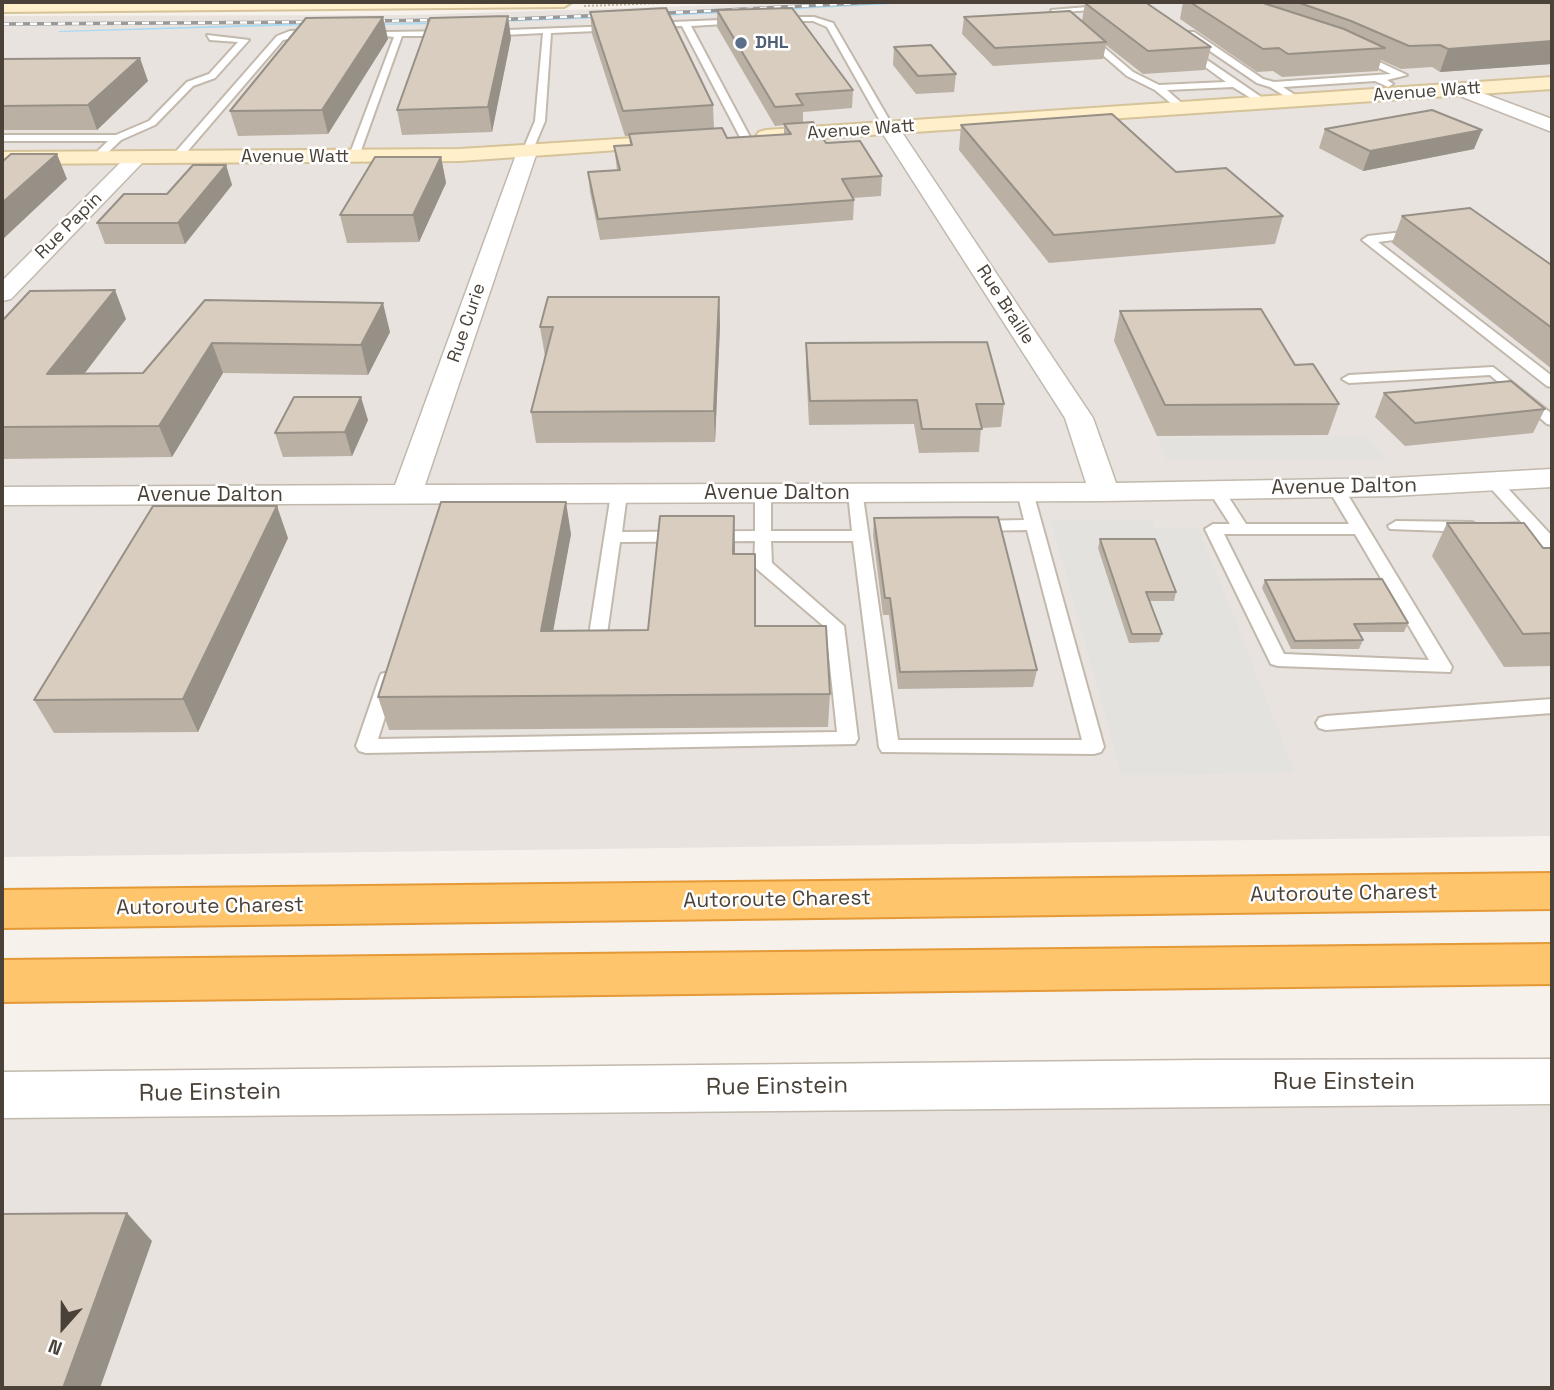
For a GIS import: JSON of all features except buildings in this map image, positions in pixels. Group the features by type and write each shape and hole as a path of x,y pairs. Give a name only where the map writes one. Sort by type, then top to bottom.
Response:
{"highway":[{"name":"Autoroute Charest","path":"2,909 1552,891"},
{"path":"2,981 1552,964"}],"street":[{"path":"2,7 564,2"},
{"name":"Avenue Watt","path":"2,158 527,152 1182,108 1269,94 1298,101 1552,83"},
{"path":"1461,90 1552,126"},
{"name":"Rue Braille","path":"889,128 1079,418 1104,492"},
{"name":"Rue Curie","path":"407,494 527,152"},
{"name":"Rue Papin","path":"2,294 136,158"},
{"name":"Avenue Dalton","path":"2,496 407,494 445,501 619,494 1216,490 1494,483 1552,478"},
{"name":"Rue Einstein","path":"2,1095 1212,1082 1552,1082"}],"lane":[{"path":"1115,6 1055,10 1130,74 1158,89 1182,108"},
{"path":"763,20 814,19 830,24 889,128"},
{"path":"644,26 750,20"},
{"path":"685,23 745,137"},
{"path":"480,33 630,27"},
{"path":"1186,31 1260,81 1269,94"},
{"path":"527,152 540,121 547,32"},
{"path":"176,158 280,38 290,34 333,33"},
{"path":"373,34 466,33"},
{"path":"354,156 400,34"},
{"path":"96,158 117,138 152,123 191,84 212,76 245,40 210,37"},
{"path":"1181,45 1235,84 1269,94 1402,75 1341,47"},
{"path":"1377,78 1404,93"},
{"path":"1158,89 1235,84"},
{"path":"2,138 117,138"},
{"path":"1437,232 1368,240 1552,383"},
{"path":"1349,379 1493,371 1552,421"},
{"path":"1494,483 1552,546"},
{"path":"1335,487 1443,667 1278,660 1213,528 1360,529"},
{"path":"1216,490 1241,529"},
{"path":"856,492 865,530 889,747 1094,747 1025,492"},
{"path":"392,666 366,746 848,739 835,626 763,565 763,493"},
{"path":"596,648 619,494"},
{"path":"954,526 1034,526"},
{"path":"1396,526 1536,528"},
{"path":"613,537 763,537 865,530"},
{"path":"1326,723 1552,706"}],"shaded area":[{"path":"814,2 1552,2 1552,836 2,857 2,16 410,15"},
{"path":"1364,435 1387,459 1167,461 1158,438"},
{"path":"1051,520 1153,520 1155,528 1199,529 1295,773 1122,775"},
{"path":"1552,1106 1552,1388 2,1388 2,1113"}],"waterway":[{"path":"781,9 926,2"},
{"path":"659,15 728,12"},
{"path":"498,21 602,17"},
{"path":"372,24 441,23"},
{"path":"60,31 311,24"}],"railway":[{"path":"648,14 879,2"},
{"path":"490,20 609,15"},
{"path":"364,21 448,20"},
{"path":"2,24 322,22"}],"place":[{"name":"DHL","path":"741,43"}]}
